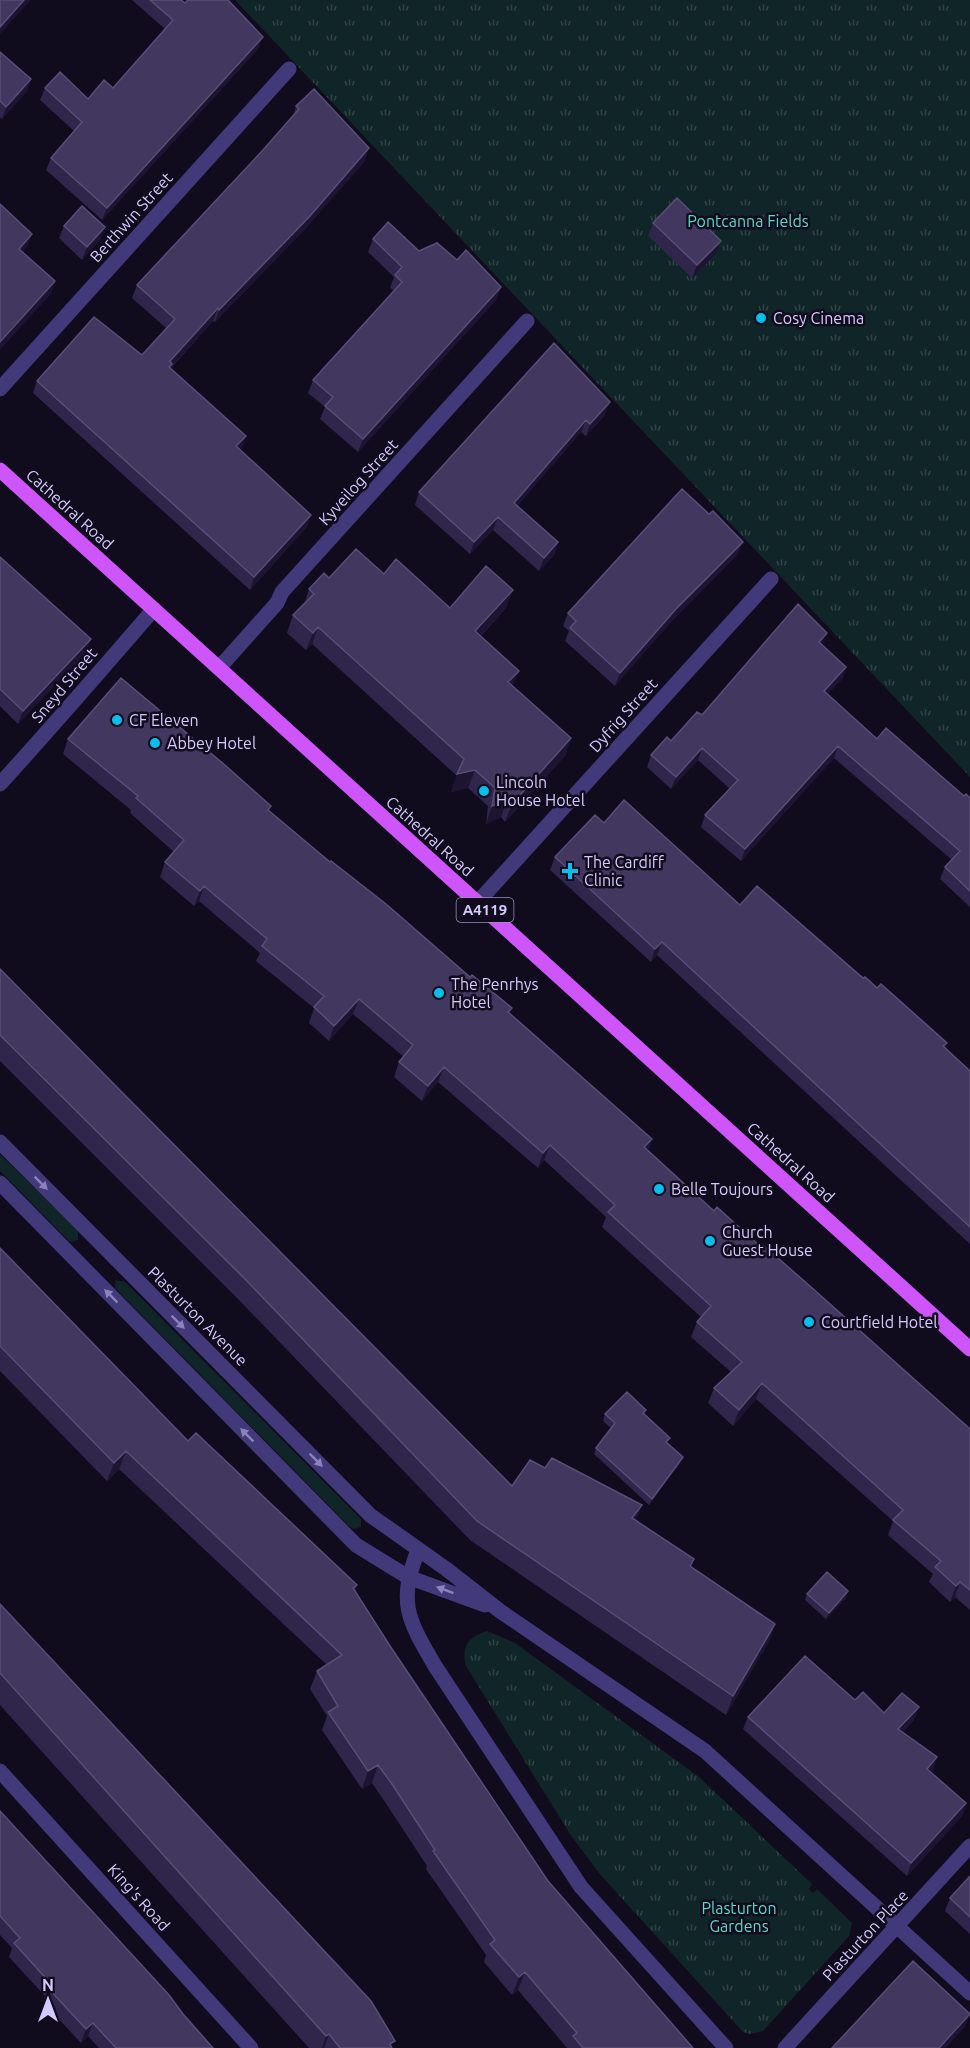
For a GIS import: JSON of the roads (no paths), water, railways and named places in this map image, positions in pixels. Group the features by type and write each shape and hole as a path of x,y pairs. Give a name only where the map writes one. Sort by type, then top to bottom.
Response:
{"main road":[{"name":"Cathedral Road","path":"0,470 970,1349"}],"street":[{"name":"Berthwin Street","path":"0,389 289,69"},
{"name":"Kyveilog Street","path":"219,668 277,603 282,592 527,321"},
{"name":"Dyfrig Street","path":"477,903 771,579"},
{"name":"Sneyd Street","path":"0,784 80,698 94,676 154,609"},
{"name":"Plasturton Avenue","path":"0,1142 370,1515 418,1550"},
{"path":"0,1183 364,1551 408,1576 500,1611"},
{"path":"726,2048 580,1887 420,1641 406,1605 408,1576 418,1550 500,1611 705,1751 970,1993"},
{"name":"King's Road","path":"0,1771 252,2048"},
{"name":"Plasturton Place","path":"785,2048 970,1846"}],"place":[{"name":"Cosy Cinema","path":"761,318"},
{"name":"CF Eleven","path":"117,720"},
{"name":"Abbey Hotel","path":"155,743"},
{"name":"Lincoln House Hotel","path":"484,791"},
{"name":"The Cardiff Clinic","path":"570,871"},
{"name":"The Penrhys Hotel","path":"439,993"},
{"name":"Belle Toujours","path":"659,1189"},
{"name":"Church Guest House","path":"710,1241"},
{"name":"Courtfield Hotel","path":"809,1322"}],"park label":[{"name":"Pontcanna Fields","path":"748,221"},
{"name":"Plasturton Gardens","path":"739,1917"}]}
